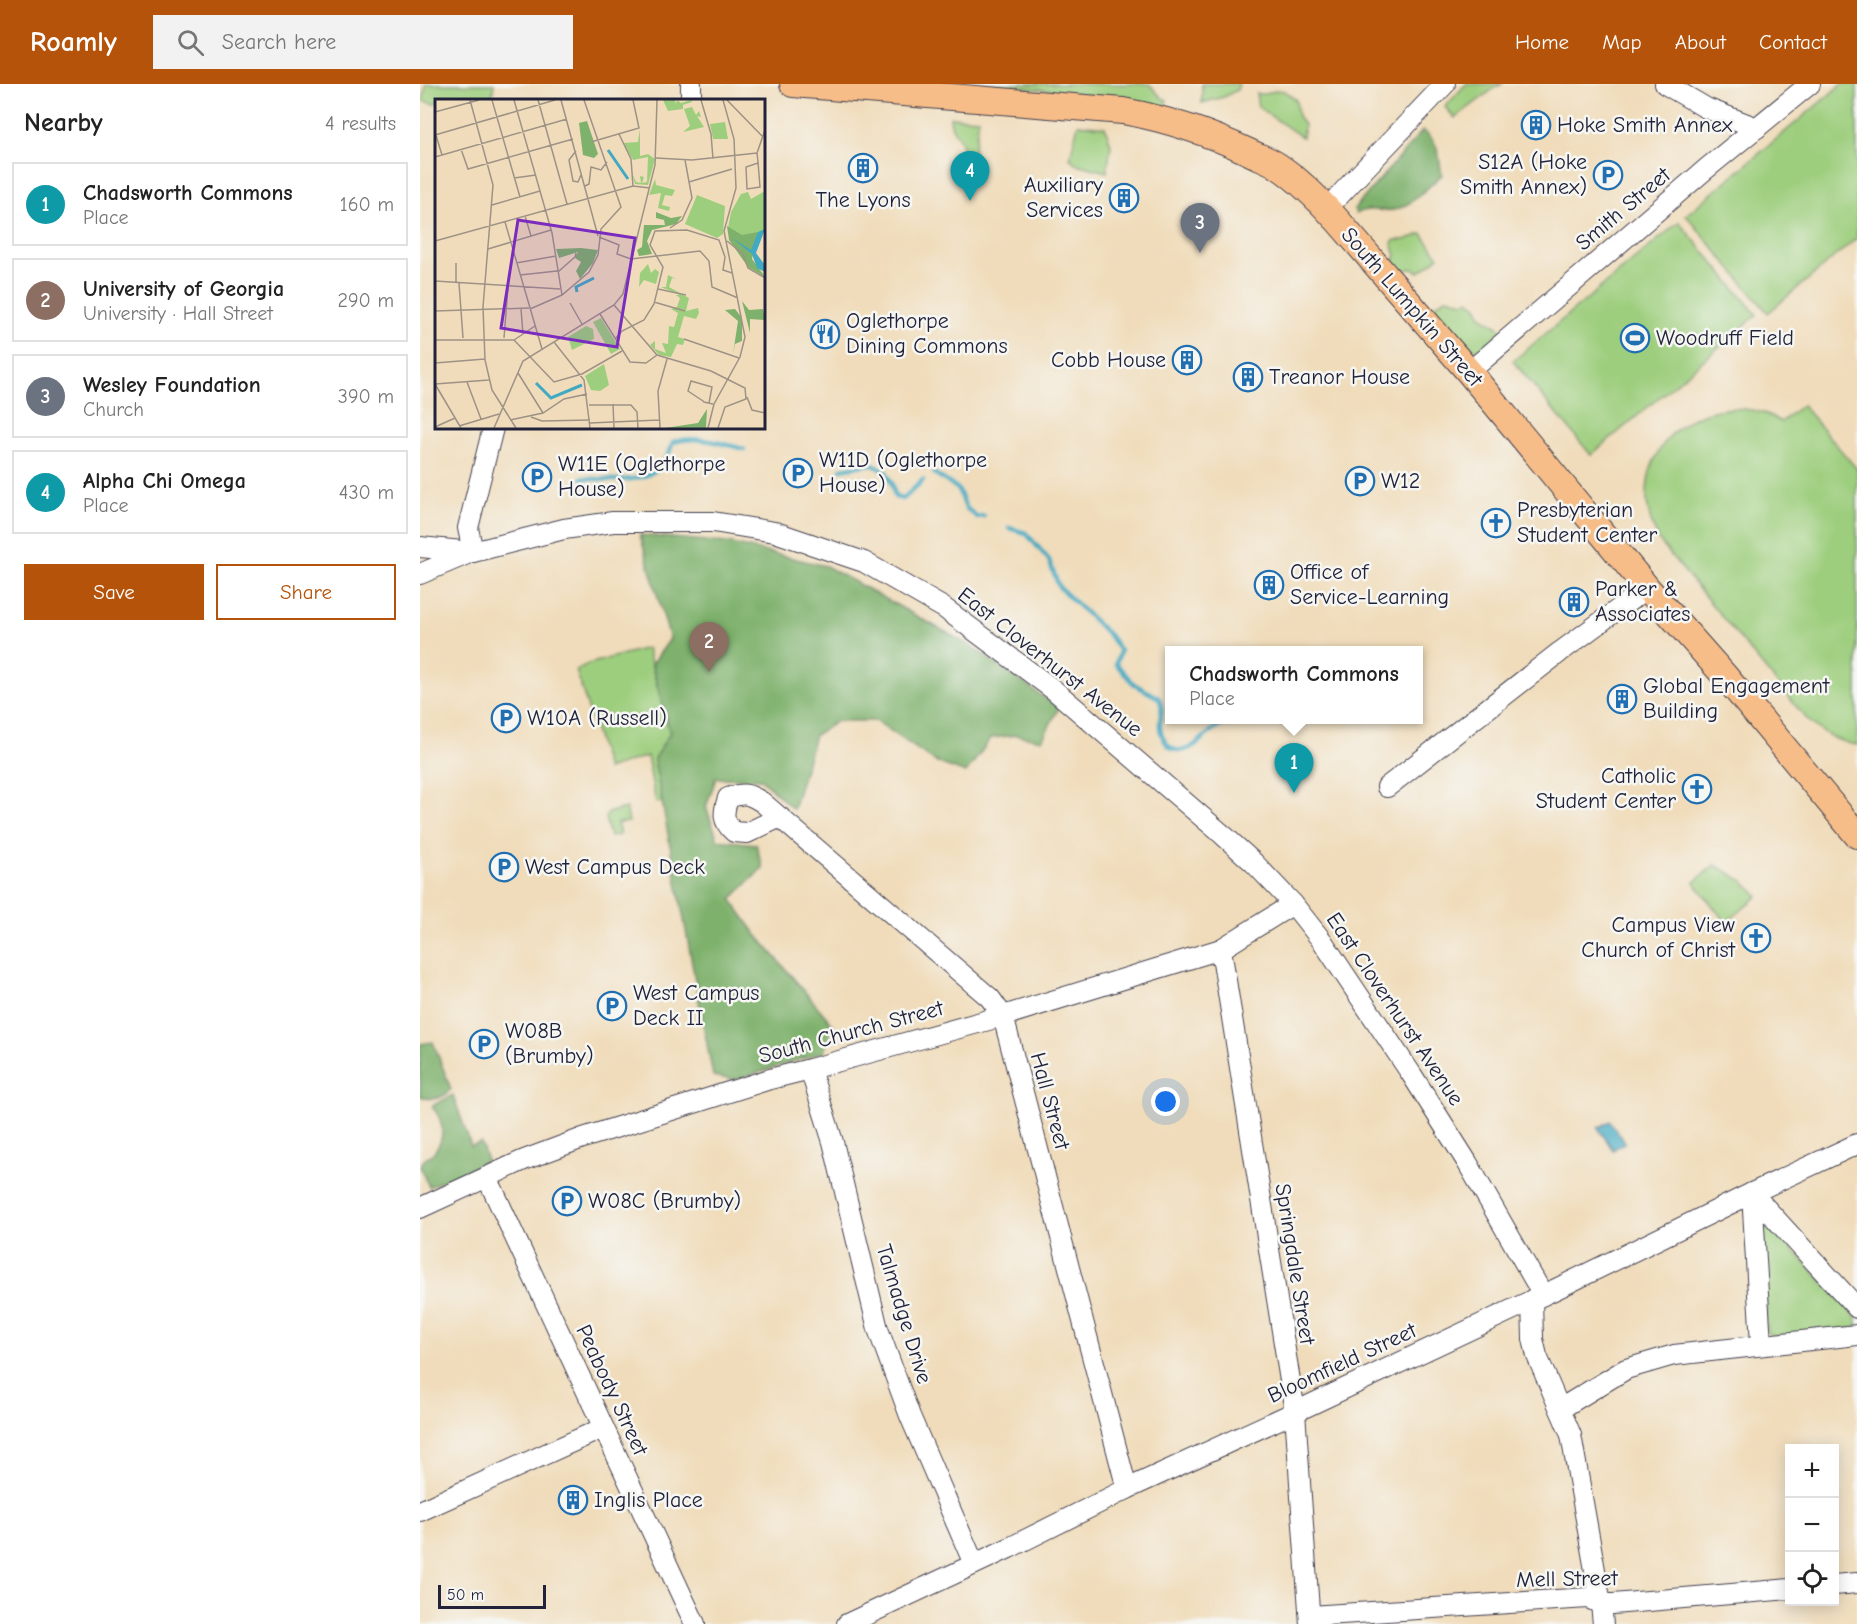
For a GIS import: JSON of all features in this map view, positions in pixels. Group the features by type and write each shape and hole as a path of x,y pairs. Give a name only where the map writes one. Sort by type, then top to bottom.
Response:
{"main road":[{"name":"South Lumpkin Street","path":"793,84 1089,108 1157,117 1232,144 1278,165 1326,207 1469,372 1647,588 1724,675 1857,835"}],"street":[{"path":"691,84 692,99"},
{"path":"1326,207 1445,84"},
{"path":"1665,84 1706,108 1757,128"},
{"name":"Smith Street","path":"1469,372 1810,84"},
{"path":"420,574 473,552 468,528 493,429"},
{"name":"East Cloverhurst Avenue","path":"420,548 473,552 564,529 613,522 703,521 775,532 864,562 944,608 1054,690 1222,834 1254,863 1293,904 1329,952 1412,1075 1469,1167 1538,1297"},
{"path":"1387,787 1560,652 1647,588"},
{"name":"Hall Street","path":"780,817 990,998 1003,1016 1127,1489"},
{"name":"South Church Street","path":"420,1208 487,1177 583,1138 725,1092 1003,1016 1221,949 1293,904"},
{"name":"Springdale Street","path":"1221,949 1295,1412 1310,1620"},
{"name":"Talmadge Drive","path":"810,1070 833,1142 879,1329 910,1416 974,1564"},
{"name":"Bloomfield Street","path":"847,1624 1857,1144"},
{"name":"Peabody Street","path":"487,1177 695,1624"},
{"path":"1752,1193 1857,1308"},
{"path":"1752,1193 1761,1344"},
{"path":"1538,1297 1533,1340 1537,1356 1571,1434 1603,1624"},
{"path":"1560,1409 1626,1369 1674,1355 1857,1335"},
{"path":"420,1511 603,1428"},
{"path":"1839,1585 1857,1583"},
{"name":"Mell Street","path":"1310,1620 1588,1598 1601,1604 1785,1589"}],"green space":[{"path":"426,84 494,84 492,98 488,99 449,96 435,99 434,104 423,101"},
{"path":"980,84 1149,84 1162,98 1167,100 1165,106 1162,106 1068,92"},
{"path":"1202,84 1239,84 1237,90 1224,97 1202,103"},
{"path":"1466,84 1503,84 1455,118 1445,107"},
{"path":"1842,84 1857,84 1857,238 1768,313 1686,215"},
{"path":"1284,91 1296,100 1298,116 1304,125 1302,137 1258,107 1256,94"},
{"path":"950,117 979,119 973,155 966,154 964,151 952,127"},
{"path":"1078,124 1105,127 1111,145 1107,172 1076,164 1070,158"},
{"path":"1423,130 1436,145 1442,175 1403,207 1392,210 1366,210 1356,214 1354,209"},
{"name":"Woodruff Field","path":"1679,222 1757,315 1591,455 1513,361"},
{"path":"1422,234 1439,257 1419,272 1413,269 1402,270 1393,260 1396,256 1392,243 1395,240 1404,240"},
{"path":"1446,298 1464,302 1469,300 1478,307 1481,316 1503,330 1479,350 1472,349 1433,306"},
{"path":"1802,405 1857,469 1857,745 1829,736 1805,717 1660,542 1649,515 1647,488 1653,464 1665,442 1683,425 1705,413 1731,409 1760,412 1781,422"},
{"path":"640,535 728,543 826,566 969,645 1059,708 1042,740 1017,735 991,738 966,773 936,762 876,721 837,721 815,735 793,809 761,779 716,778 706,807 718,840 756,844 763,868 731,899 756,934 833,1025 824,1052 735,1080 713,1076 654,759 670,733 652,664 670,639"},
{"path":"647,648 670,734 654,759 662,802 656,803 647,756 607,769 576,670 588,664"},
{"path":"626,808 629,822 617,823 620,835 610,837 605,818 608,813"},
{"path":"1715,865 1742,880 1758,896 1726,923 1694,882"},
{"path":"433,1042 451,1089 440,1097 429,1099 420,1096 420,1044"},
{"path":"453,1095 471,1146 481,1143 487,1161 429,1187 420,1166 438,1147 442,1135 441,1123 432,1107"},
{"path":"1767,1221 1857,1319 1857,1328 1774,1336 1767,1333 1762,1223"}],"water":[{"path":"1610,1121 1625,1142 1613,1150 1598,1128"}],"waterway":[{"path":"582,478 604,480 639,478 658,468 665,460 673,442 682,440 708,441 744,449"},
{"path":"841,469 870,464 885,470 895,497 903,499 923,480"},
{"path":"934,473 958,489 966,508 977,517 984,516"},
{"path":"1009,528 1026,533 1049,560 1059,587 1109,635 1120,651 1116,664 1134,684 1159,698 1162,707 1161,732 1170,747 1177,750 1189,749 1215,728 1226,724"}],"place":[{"name":"Hoke Smith Annex","path":"1536,125"},
{"name":"The Lyons","path":"863,168"},
{"name":"S12A (Hoke Smith Annex)","path":"1608,175"},
{"name":"Auxiliary Services","path":"1124,198"},
{"name":"Alpha Chi Omega","path":"970,201"},
{"name":"Wesley Foundation","path":"1200,253"},
{"name":"Oglethorpe Dining Commons","path":"825,334"},
{"name":"Woodruff Field","path":"1635,338"},
{"name":"Cobb House","path":"1187,360"},
{"name":"Treanor House","path":"1248,377"},
{"name":"W11D (Oglethorpe House)","path":"798,473"},
{"name":"W11E (Oglethorpe House)","path":"537,477"},
{"name":"W12","path":"1360,481"},
{"name":"Presbyterian Student Center","path":"1496,523"},
{"name":"Office of Service-Learning","path":"1269,585"},
{"name":"Parker & Associates","path":"1574,602"},
{"name":"University of Georgia","path":"709,672"},
{"name":"Global Engagement Building","path":"1622,699"},
{"name":"W10A (Russell)","path":"506,718"},
{"name":"Catholic Student Center","path":"1697,789"},
{"name":"Chadsworth Commons","path":"1294,793"},
{"name":"West Campus Deck","path":"504,867"},
{"name":"Campus View Church of Christ","path":"1756,938"},
{"name":"West Campus Deck II","path":"612,1006"},
{"name":"W08B (Brumby)","path":"484,1044"},
{"name":"W08C (Brumby)","path":"567,1201"},
{"name":"Inglis Place","path":"573,1500"}]}
